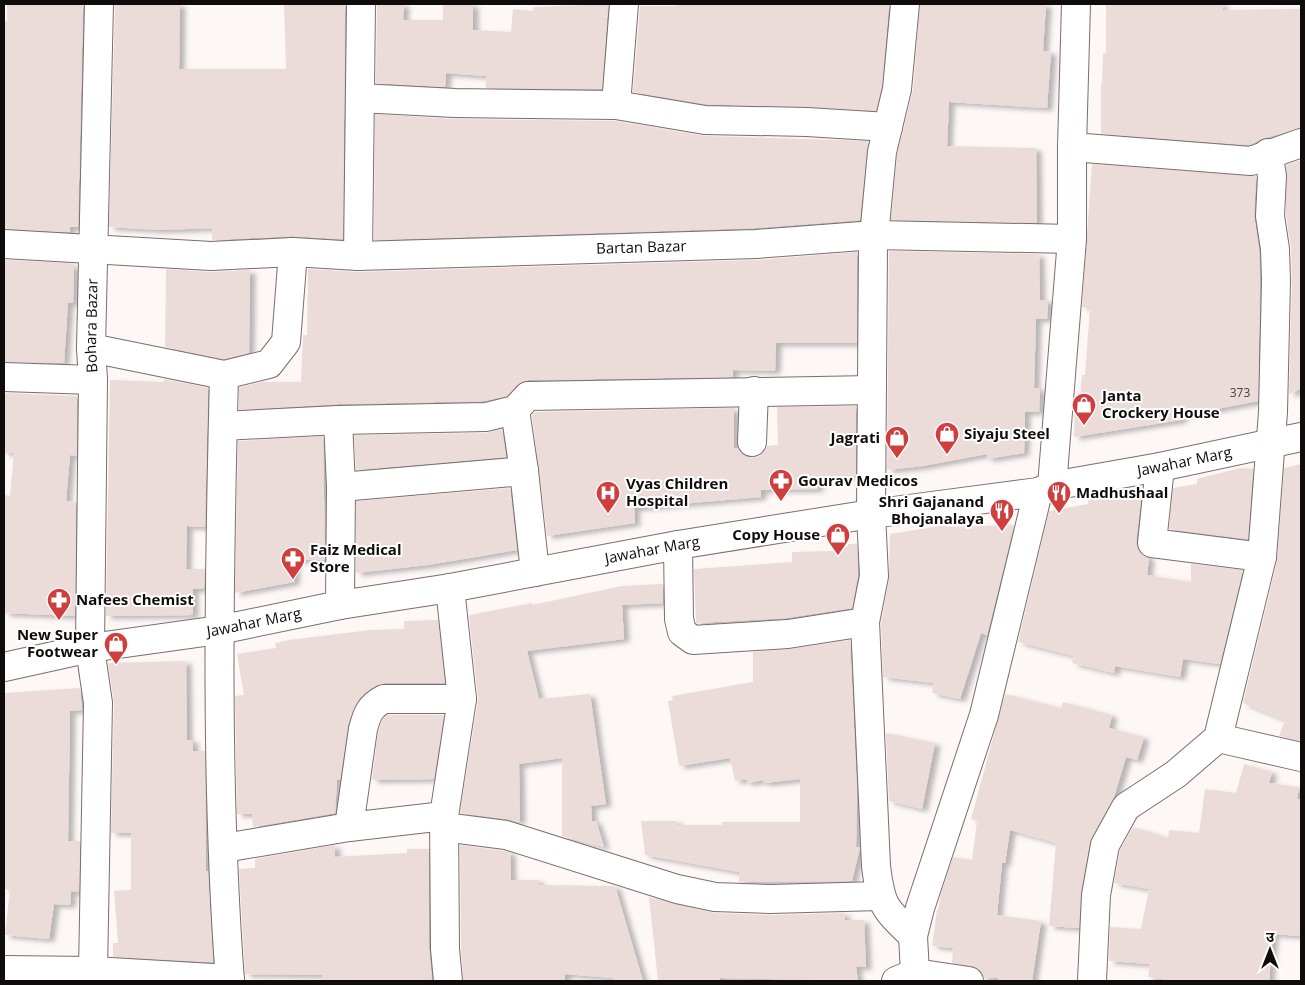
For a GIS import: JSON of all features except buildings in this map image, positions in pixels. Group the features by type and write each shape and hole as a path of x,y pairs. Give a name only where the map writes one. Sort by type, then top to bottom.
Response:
{"street":[{"name":"Bohara Bazar","path":"93,970 98,703 90,648 93,380 91,348 99,4"},
{"path":"358,256 361,4"},
{"path":"616,105 624,4"},
{"path":"905,4 897,89 882,152 873,247 871,514 874,576 865,622 876,866 880,896 889,912 913,936"},
{"path":"969,981 906,977 920,908 984,715 1045,489 1072,239 1072,147 1076,4"},
{"path":"360,98 455,103 616,105 705,120 807,122 888,127"},
{"path":"1072,147 1251,162 1301,143"},
{"path":"1092,981 1096,895 1105,845 1126,807 1176,774 1218,738 1262,557 1269,442 1273,412 1276,281 1275,250 1270,216 1272,176 1268,154"},
{"name":"Bartan Bazar","path":"4,244 211,256 293,252 358,256 756,244 875,235 1072,239"},
{"path":"91,348 224,375 269,364 286,342 293,252"},
{"path":"4,970 93,970 230,980 224,848 219,630 224,375"},
{"path":"4,377 93,380"},
{"path":"222,426 300,424 338,420 486,417 515,410 528,396 872,390"},
{"path":"752,442 754,391"},
{"path":"515,410 535,572"},
{"path":"338,420 341,487 340,605"},
{"name":"Jawahar Marg","path":"4,667 90,648 219,630 340,605 450,588 678,545 871,514 1045,489 1301,437"},
{"path":"1160,467 1152,543 1262,557"},
{"path":"341,487 524,471"},
{"path":"678,545 679,619 682,632 693,640 788,634 865,622"},
{"path":"448,981 445,949 444,822 462,699 450,588"},
{"path":"348,827 365,722 373,704 384,699 462,699"},
{"path":"1218,738 1301,757"},
{"path":"224,848 348,827 444,822 506,835 677,889 715,897 770,899 880,896"}],"place":[{"name":"Janta Crockery House","path":"1084,426"},
{"name":"Siyaju Steel","path":"947,455"},
{"name":"Jagrati","path":"897,459"},
{"name":"Gourav Medicos","path":"781,502"},
{"name":"Vyas Children Hospital","path":"608,514"},
{"name":"Madhushaal","path":"1059,514"},
{"name":"Shri Gajanand Bhojanalaya","path":"1002,532"},
{"name":"Copy House","path":"838,556"},
{"name":"Faiz Medical Store","path":"293,580"},
{"name":"Nafees Chemist","path":"59,621"},
{"name":"New Super Footwear","path":"116,665"}]}
